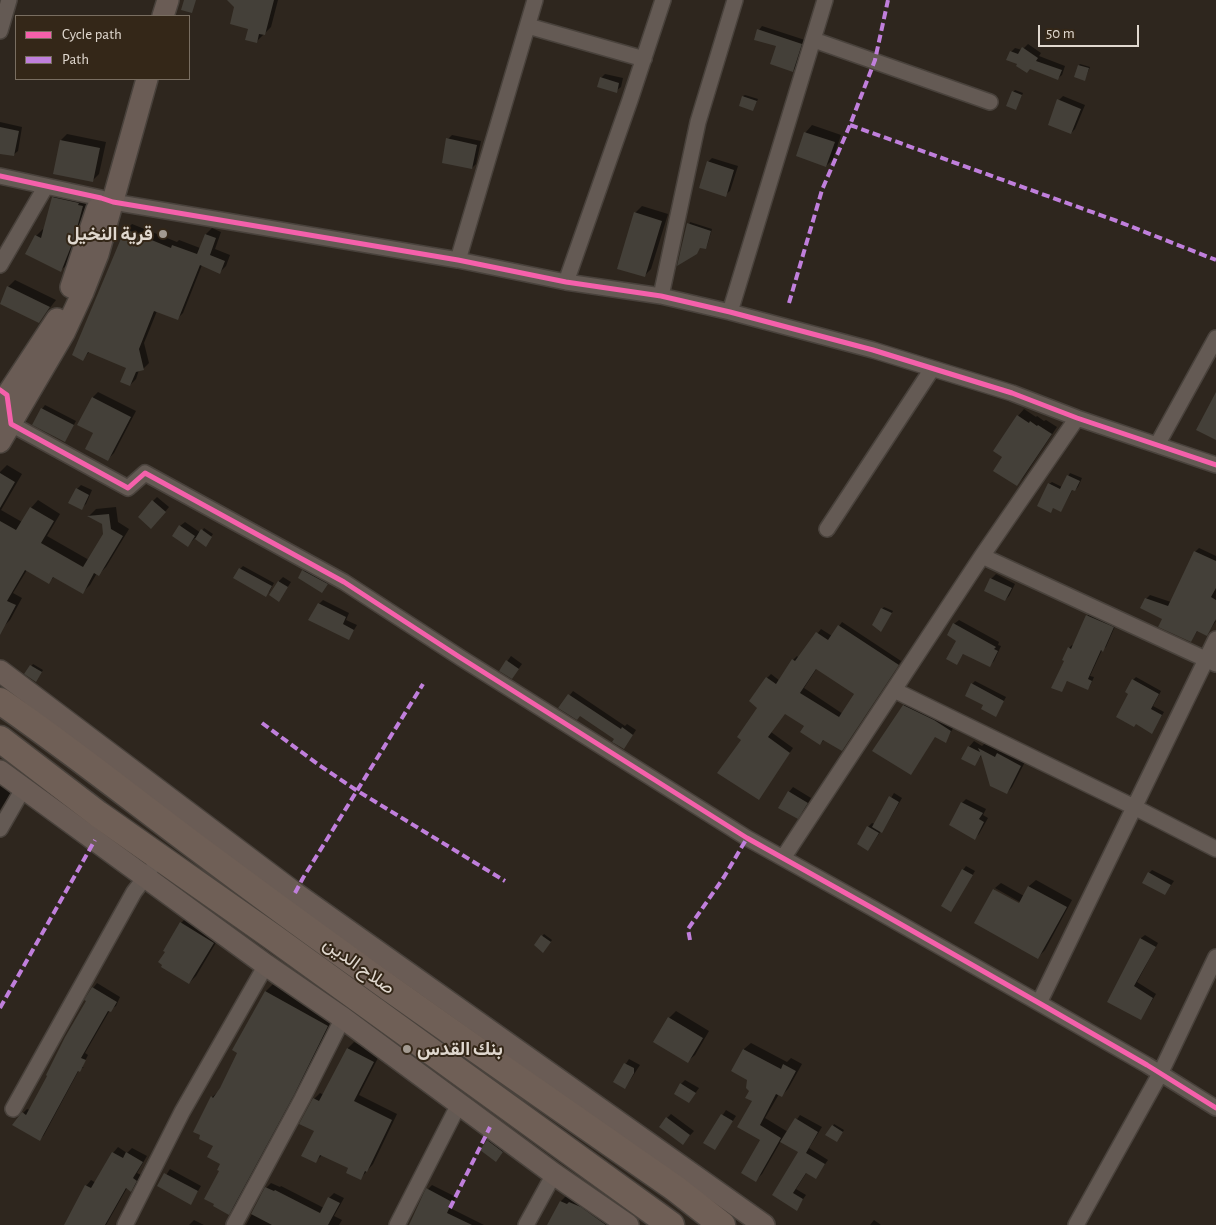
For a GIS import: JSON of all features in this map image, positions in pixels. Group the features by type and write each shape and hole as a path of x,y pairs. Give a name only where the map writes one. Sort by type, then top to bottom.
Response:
{"highway":[{"name":"صلاح الدين","path":"0,701 40,728 214,861 371,975 648,1170 722,1225"},
{"name":"صلاح الدين","path":"0,739 98,814 152,867 631,1195 671,1225"},
{"path":"631,1195 640,1193 648,1188 648,1170"}],"street":[{"path":"0,31 9,0"},
{"path":"150,15 154,0"},
{"path":"163,15 168,0"},
{"path":"458,260 536,0"},
{"path":"566,282 663,0"},
{"path":"661,296 698,122 735,0"},
{"path":"730,312 825,0"},
{"path":"528,26 644,59"},
{"path":"814,40 990,102"},
{"path":"4,413 64,333 98,254 107,200 134,80"},
{"path":"4,413 63,309 107,200 147,80"},
{"path":"0,176 107,200 458,260 566,282 661,296 730,312 873,350 1012,393 1077,418 1216,465"},
{"path":"0,265 46,186"},
{"path":"1157,446 1216,338"},
{"path":"827,529 932,368"},
{"path":"4,413 128,488 145,473 344,582 478,669 747,838 1039,1003 1216,1108"},
{"path":"783,858 982,556 1077,418"},
{"path":"982,556 1211,661"},
{"path":"1039,1003 1134,807 1211,661 1216,639"},
{"path":"0,671 295,893 764,1225"},
{"path":"894,690 1134,807 1216,850"},
{"path":"0,771 23,789 152,867 266,965 343,1018 554,1174 628,1225"},
{"path":"0,828 23,789"},
{"path":"13,1109 134,892 152,867"},
{"path":"1076,1225 1160,1074 1216,957"},
{"path":"125,1225 182,1112 266,965"},
{"path":"234,1225 343,1018"},
{"path":"397,1225 459,1104"},
{"path":"526,1225 554,1174"}],"building":[{"path":"184,0 196,0 192,13 181,10"},
{"path":"227,0 274,0 265,35 259,34 257,43 245,40 248,29 230,24 234,7"},
{"path":"757,29 802,44 793,72 770,64 776,46 754,40"},
{"path":"1022,47 1038,58 1036,61 1062,70 1058,80 1030,69 1027,73 1016,66 1017,64 1006,60 1010,51 1018,54"},
{"path":"1078,65 1089,68 1085,81 1074,77"},
{"path":"600,77 619,83 617,93 597,87"},
{"path":"1012,91 1022,95 1016,110 1006,106"},
{"path":"742,96 757,101 753,111 739,106"},
{"path":"1057,99 1081,109 1071,134 1048,125"},
{"path":"0,127 19,131 14,156 0,154"},
{"path":"804,132 835,142 826,167 796,156"},
{"path":"446,138 477,145 472,169 442,163"},
{"path":"60,140 100,148 93,182 53,174"},
{"path":"707,161 734,170 726,197 699,188"},
{"path":"52,197 79,203 78,205 83,206 74,239 61,272 25,254 35,235 41,238"},
{"path":"634,212 662,221 645,277 617,269"},
{"path":"687,223 711,231 706,249 700,248 697,254 677,266"},
{"path":"125,229 171,248 172,245 197,254 205,234 216,238 210,255 225,261 220,274 200,265 178,320 154,311 139,349 144,370 136,372 130,386 120,382 126,368 88,352 83,361 72,355"},
{"path":"7,286 50,307 39,323 0,304"},
{"path":"1216,392 1216,440 1196,430"},
{"path":"92,397 131,417 108,461 85,449 93,433 77,425"},
{"path":"41,408 74,425 65,442 32,425"},
{"path":"1017,415 1052,434 1017,486 993,471 1002,457 993,451"},
{"path":"0,473 15,482 0,508"},
{"path":"1067,475 1080,481 1075,491 1072,490 1061,512 1053,508 1051,513 1037,506 1048,483 1060,489"},
{"path":"76,488 89,495 82,510 68,503"},
{"path":"152,500 166,512 151,529 138,517"},
{"path":"30,507 54,521 41,543 83,567 103,534 102,524 87,516 109,514 111,529 123,536 99,576 94,573 83,594 53,577 49,584 25,570 7,601 16,605 0,635 0,521 16,530"},
{"path":"179,525 195,536 188,547 172,536"},
{"path":"201,529 212,537 206,547 195,539"},
{"path":"1194,551 1216,561 1216,588 1211,597 1216,600 1216,619 1207,636 1197,631 1191,642 1158,627 1162,619 1140,608 1145,598 1168,606"},
{"path":"239,568 272,586 266,597 233,578"},
{"path":"302,570 328,584 322,593 298,578"},
{"path":"990,578 1012,588 1005,601 984,591"},
{"path":"278,581 288,587 279,602 269,595"},
{"path":"318,603 346,617 343,624 354,630 349,640 308,620"},
{"path":"881,608 892,613 881,632 872,625"},
{"path":"1086,615 1114,627 1088,679 1092,681 1088,690 1067,681 1062,692 1051,688 1064,661 1062,660 1068,647 1071,649"},
{"path":"953,623 996,647 994,649 998,651 990,667 963,654 957,665 946,659 956,641 947,635"},
{"path":"838,625 899,665 842,751 823,740 820,745 800,732 804,726 785,714 768,737 790,753 759,800 717,773 741,740 737,737 757,708 749,701 766,677 776,684 792,659 795,661 816,632 828,640","holes":["816,669 854,694 839,717 800,693"]},
{"path":"506,660 519,669 512,679 499,671"},
{"path":"30,665 42,672 36,682 24,674"},
{"path":"1132,679 1159,694 1151,709 1162,715 1152,734 1136,724 1134,727 1116,717 1128,694 1125,692"},
{"path":"971,683 1004,701 996,717 981,709 983,705 965,696"},
{"path":"568,694 633,735 624,749 612,742 614,739 580,716 577,720 558,708"},
{"path":"903,705 934,720 951,731 946,743 935,737 911,775 872,751"},
{"path":"968,746 980,752 978,748 995,757 997,753 1021,766 1007,794 990,786 981,755 975,766 961,759"},
{"path":"788,791 808,803 798,819 778,808"},
{"path":"889,796 899,802 882,833 872,827"},
{"path":"961,802 983,813 979,819 984,822 975,840 949,825"},
{"path":"867,826 879,833 868,851 857,844"},
{"path":"962,869 973,875 951,912 941,906"},
{"path":"1148,872 1171,885 1165,895 1142,883"},
{"path":"1028,886 1067,907 1038,959 974,923 993,889 1019,903"},
{"path":"180,922 214,943 189,984 161,967 162,965 158,962"},
{"path":"541,935 551,942 543,953 534,945"},
{"path":"1140,938 1156,947 1134,986 1153,998 1141,1020 1107,1002"},
{"path":"92,987 117,1002 111,1012 108,1011 81,1058 86,1060 80,1072 78,1071 40,1141 12,1125 22,1112 26,1115"},
{"path":"265,991 328,1026 294,1095 229,1215 204,1199 219,1171 217,1170 220,1164 207,1157 213,1146 199,1139 200,1135 193,1132 211,1096 213,1098 220,1088 237,1053 232,1050"},
{"path":"668,1017 703,1038 688,1063 653,1042"},
{"path":"347,1048 374,1062 354,1101 392,1120 367,1172 365,1171 361,1180 346,1173 348,1168 320,1155 316,1163 301,1156 314,1131 299,1124 313,1098 319,1101"},
{"path":"743,1049 781,1069 783,1064 796,1071 782,1097 776,1094 760,1125 781,1138 756,1182 741,1173 760,1140 737,1127 752,1101 745,1098 749,1091 746,1088 747,1080 731,1071"},
{"path":"624,1063 634,1068 634,1073 625,1089 613,1082"},
{"path":"680,1083 696,1093 689,1103 674,1094"},
{"path":"721,1114 733,1121 715,1150 703,1143"},
{"path":"666,1117 690,1135 683,1145 659,1127"},
{"path":"795,1118 818,1132 806,1153 825,1164 816,1179 806,1173 793,1193 803,1199 797,1211 772,1195 798,1152 780,1142"},
{"path":"832,1125 843,1132 837,1142 825,1135"},
{"path":"487,1140 503,1152 496,1162 480,1150"},
{"path":"112,1152 123,1158 126,1152 143,1162 133,1178 137,1181 131,1192 126,1188 105,1225 64,1225 85,1185 91,1188"},
{"path":"164,1173 198,1191 191,1205 157,1186"},
{"path":"265,1187 275,1190 320,1213 328,1197 340,1203 328,1225 272,1225 251,1214"},
{"path":"426,1188 452,1202 447,1213 472,1225 409,1225"},
{"path":"560,1201 567,1204 569,1202 581,1207 606,1225 547,1225"}],"marked path":[{"path":"789,303 822,190 875,60 888,0"},
{"path":"850,125 1117,221 1216,260"},
{"path":"295,893 423,684"},
{"path":"262,723 356,790 505,881"},
{"path":"690,940 688,929 724,877 747,838"},
{"path":"0,1008 95,840"},
{"path":"450,1208 490,1127"}],"cycle path":[{"path":"0,176 113,202 458,260 566,282 661,296 730,312 873,350 1012,393 1077,418 1216,465"},
{"path":"0,390 7,395 11,424 128,488 145,473 344,582 747,838 1147,1065 1216,1108"}],"place":[{"name":"قرية النخيل","path":"163,234"},
{"name":"بنك القدس","path":"407,1049"}]}
